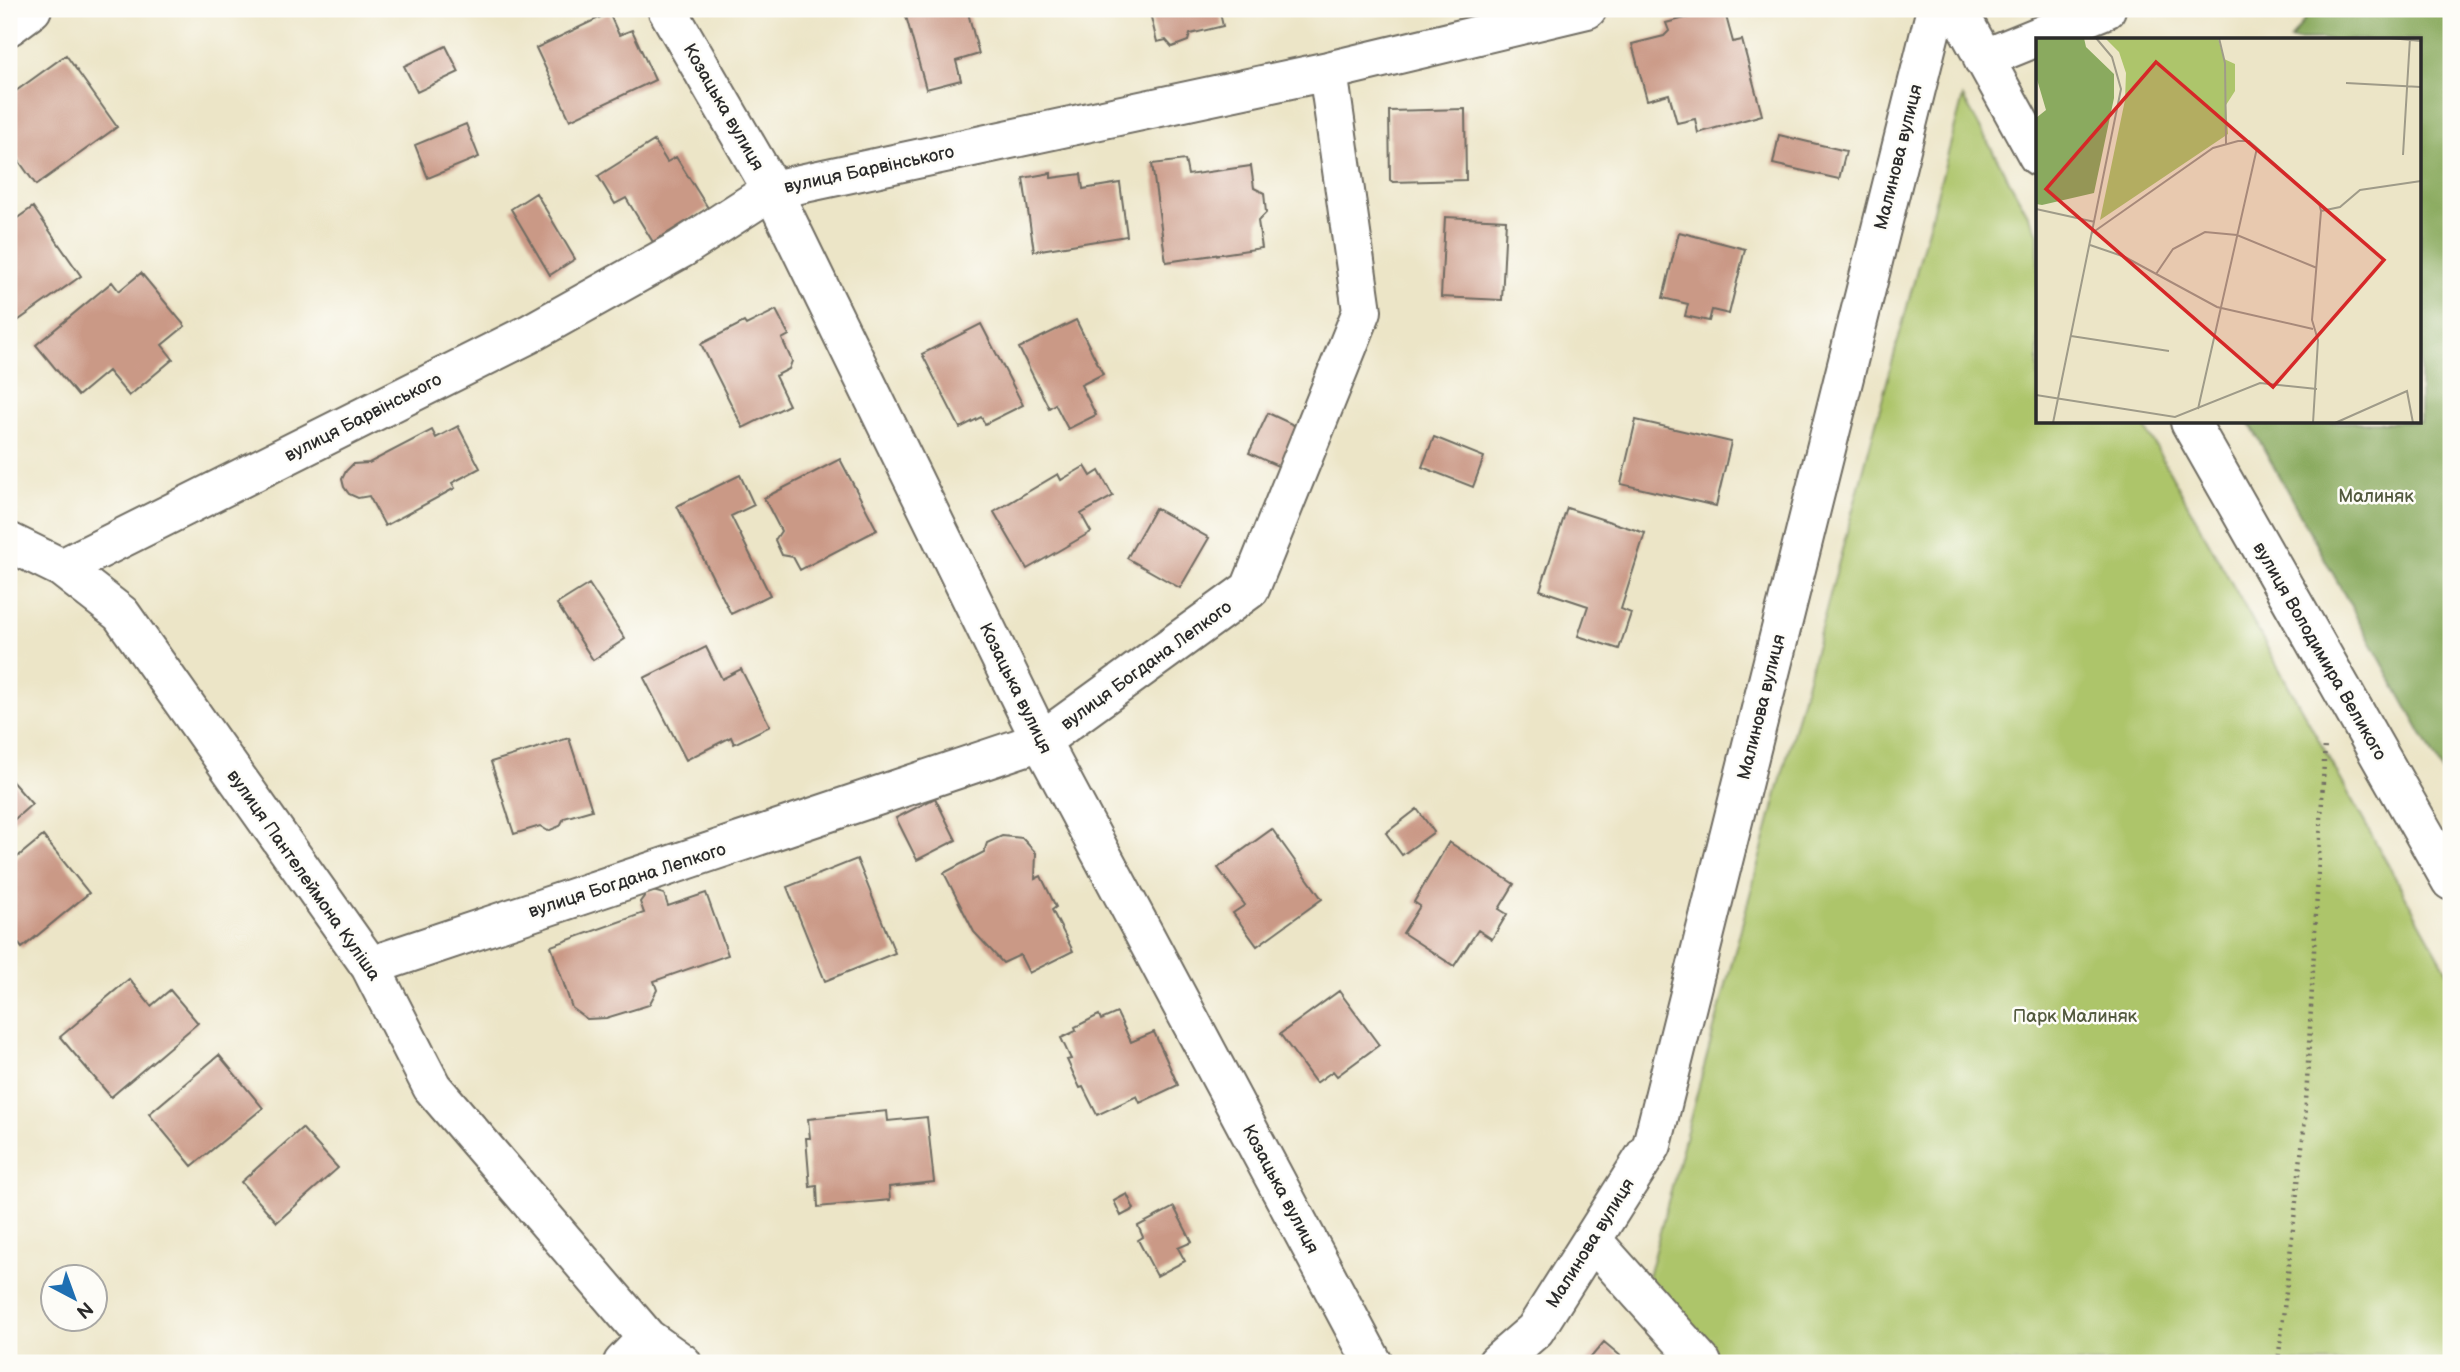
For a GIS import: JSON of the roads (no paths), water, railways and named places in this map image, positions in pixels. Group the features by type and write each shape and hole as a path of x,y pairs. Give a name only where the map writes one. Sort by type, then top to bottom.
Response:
{"street":[{"path":"9,26 32,9"},
{"name":"Козацька вулиця","path":"667,9 772,190 1041,741 1373,1363"},
{"name":"вулиця Барвінського","path":"62,568 529,334 681,249 772,190 1328,71 1587,9"},
{"name":"Малинова вулиця","path":"1497,1363 1535,1330 1652,1144 1936,9"},
{"path":"1957,9 2036,152"},
{"path":"1983,59 2106,9"},
{"name":"вулиця Богдана Лепкого","path":"370,966 1041,741 1250,589 1362,311 1328,71"},
{"name":"вулиця Володимира Великого","path":"2191,424 2451,881"},
{"name":"вулиця Пантелеймона Куліша","path":"9,542 62,568 121,614 370,966 432,1087 635,1351"},
{"path":"1592,1240 1702,1363"},
{"path":"635,1351 682,1363"}],"park label":[{"name":"Малиняк","path":"2376,496"},
{"name":"Парк Малиняк","path":"2075,1016"}]}
